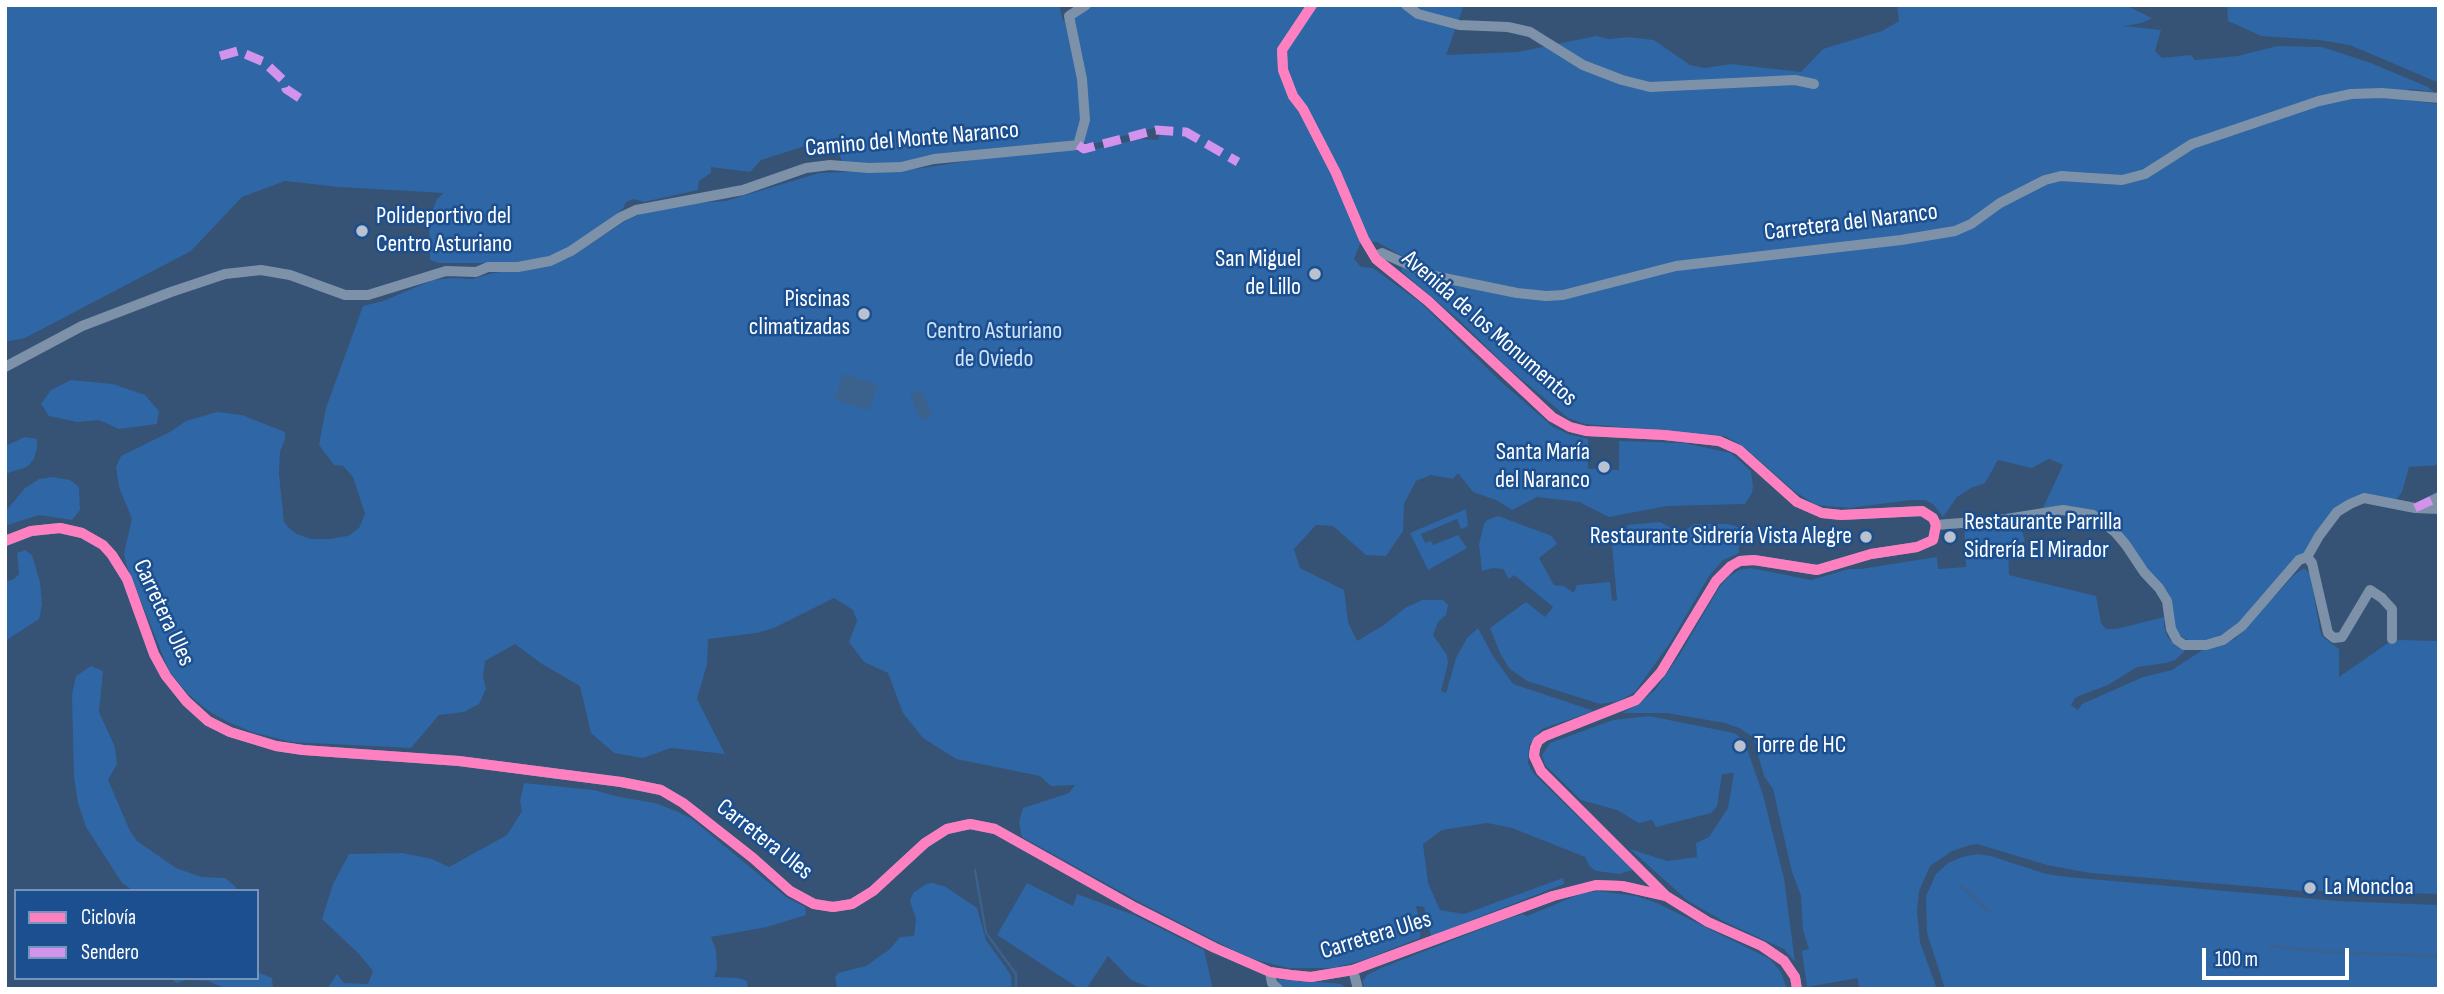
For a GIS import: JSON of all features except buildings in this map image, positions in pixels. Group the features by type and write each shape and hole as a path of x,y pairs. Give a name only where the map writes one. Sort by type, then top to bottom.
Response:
{"street":[{"name":"Camino del Monte Naranco","path":"5,367 82,326 225,274 261,270 290,275 345,295 368,295 446,271 518,267 550,261 571,251 636,210 743,190 806,168 830,165 901,167 934,159 1078,145 1085,120 1082,79 1069,16 1086,5"},
{"name":"Avenida de los Monumentos","path":"1312,5 1282,50 1283,70 1293,96 1303,109 1336,173 1364,239 1377,261 1428,301 1552,418 1570,427 1595,432 1719,441 1739,450 1797,502 1814,510 1841,515 1922,511 1933,518 1936,525"},
{"path":"1406,5 1418,14 1459,26 1508,27 1530,32 1583,65 1650,87 1796,80 1814,84"},
{"name":"Carretera del Naranco","path":"1375,256 1383,253 1434,276 1517,293 1563,295 1676,266 1901,240 1955,231 2045,180 2061,176 2122,180 2145,174 2192,144 2319,101 2351,94 2382,93 2439,98"},
{"path":"2415,508 2439,497"},
{"path":"1797,989 1795,977 1784,961 1762,946 1708,922 1666,896 1541,771 1534,756 1538,741 1636,700 1661,672 1722,573 1740,561 1754,560 1793,568 1821,569 1871,554 1926,545 1933,540 1936,525 2000,520 2063,510 2093,515 2115,532 2144,572 2159,587 2167,601 2171,629 2177,640 2184,645 2206,645 2223,640 2242,626 2299,560 2307,557 2337,512 2350,504 2364,498 2415,508 2439,509"},
{"name":"Carretera Ules","path":"5,541 31,531 60,528 82,533 103,545 127,579 153,654 166,676 186,701 208,721 230,732 276,746 303,750 459,761 621,782 661,790 683,803 790,891 814,904 833,907 852,904 873,891 925,843 947,829 970,824 995,829 1136,908 1215,948 1270,972 1311,977 1353,970 1553,896 1596,885 1622,886 1666,896"},
{"path":"2307,557 2312,564 2328,633 2334,638 2342,637 2370,590 2382,598 2392,610 2392,639"},
{"path":"1353,970 1358,989"},
{"path":"1270,972 1269,976 1278,989"}],"green space":[{"name":"Centro Asturiano de Oviedo","path":"5,5 1059,5 1063,21 1086,5 1464,5 1446,55 1518,52 1596,36 1609,39 1628,37 1654,40 1690,65 1704,68 1731,64 1801,72 1823,49 1882,31 1899,21 1897,5 2125,5 2152,18 2124,26 2161,30 2155,51 2162,58 2191,55 2195,60 2238,56 2277,46 2322,47 2371,63 2434,92 2409,89 2406,100 2439,104 2439,465 2409,467 2402,492 2395,501 2368,495 2322,525 2303,555 2283,572 2239,623 2216,638 2194,642 2179,634 2172,606 2108,522 2042,510 2063,465 2059,463 2049,459 2032,468 1998,460 1985,483 1957,497 1943,517 1933,504 1924,500 1849,508 1816,505 1794,491 1744,447 1725,436 1585,424 1568,418 1508,368 1460,321 1401,271 1404,257 1377,242 1360,244 1354,259 1361,267 1373,268 1421,303 1499,380 1553,427 1588,439 1588,469 1600,469 1600,472 1619,470 1619,441 1684,443 1731,453 1751,471 1753,486 1745,504 1667,506 1609,517 1579,502 1537,497 1512,510 1496,500 1473,492 1458,473 1453,479 1431,475 1416,481 1404,504 1403,531 1386,556 1366,555 1333,526 1316,525 1294,549 1300,568 1344,590 1348,622 1357,641 1384,625 1405,608 1422,600 1443,600 1448,605 1446,615 1438,622 1433,635 1447,655 1448,663 1441,691 1446,693 1456,658 1467,638 1478,628 1493,656 1513,684 1594,711 1542,729 1529,745 1528,763 1533,773 1633,870 1619,874 1596,871 1590,867 1585,857 1512,828 1487,823 1442,830 1423,844 1428,883 1440,910 1464,914 1563,878 1564,884 1431,936 1424,907 1416,906 1421,926 1420,938 1361,961 1333,968 1288,968 1256,960 1235,951 1022,837 1019,822 1023,808 1069,793 1075,785 1051,786 1040,776 956,759 923,738 903,713 888,673 864,662 849,642 857,621 853,610 834,598 774,628 757,633 708,639 707,664 697,699 725,754 671,748 643,758 614,753 591,733 580,686 542,664 515,644 485,661 483,677 486,689 479,704 464,712 439,715 411,748 291,742 252,732 228,722 207,710 188,694 169,671 124,553 132,519 119,487 116,467 121,456 186,421 217,412 242,415 285,432 280,452 279,474 284,522 289,528 311,539 329,539 348,536 359,528 365,514 353,477 343,466 334,465 319,445 326,408 363,306 383,301 433,280 472,279 493,273 541,267 569,258 630,218 647,212 726,201 819,173 916,169 1068,149 1083,152 1140,139 1158,140 1162,126 1097,143 1076,140 892,163 843,163 836,147 842,137 821,141 761,160 750,172 711,167 711,173 699,181 698,190 644,202 634,199 626,202 623,209 575,245 545,258 511,263 439,263 430,260 429,219 437,199 444,193 285,181 242,197 191,251 25,338 5,342"},
{"path":"2227,5 2439,5 2439,83 2350,45 2261,36 2228,21"},
{"path":"71,380 113,384 145,395 159,411 157,424 119,429 99,420 77,422 49,416 41,404 51,390"},
{"path":"25,437 37,439 34,459 27,467 5,474 5,446"},
{"path":"53,477 70,480 79,487 80,510 72,520 39,515 5,526 5,512 25,488 39,479"},
{"path":"1466,509 1468,526 1461,529 1457,519 1421,534 1425,543 1431,541 1433,545 1458,535 1467,548 1428,570 1410,533"},
{"path":"1498,516 1552,536 1557,544 1539,558 1554,585 1564,586 1574,593 1577,585 1610,582 1612,601 1617,600 1612,545 1629,543 1627,525 1660,522 1680,533 1695,524 1728,524 1738,527 1739,553 1723,560 1709,576 1670,643 1635,692 1619,701 1600,704 1527,681 1509,668 1500,653 1490,628 1526,602 1545,617 1553,607 1514,575 1509,579 1503,569 1482,571 1479,544 1484,524"},
{"path":"2020,522 2025,542 2008,543 2009,575 2096,596 2101,623 2106,629 2164,617 2167,636 2185,651 2175,660 2137,667 2108,685 2075,698 2071,705 2078,710 2082,704 2143,677 2172,670 2201,651 2235,639 2294,575 2304,568 2310,574 2323,637 2339,649 2339,677 2388,643 2399,640 2439,641 2439,894 2317,891 2316,884 2304,883 2302,891 2090,873 2047,865 1977,844 1970,845 1952,851 1930,866 1919,891 1917,911 1920,942 1937,989 1859,989 1858,978 1807,987 1802,951 1809,949 1803,930 1801,896 1792,872 1773,789 1764,776 1753,737 1725,723 1667,713 1622,713 1655,690 1680,654 1720,586 1739,570 1751,568 1811,580 1849,569 1937,557 1938,569 1966,567 1964,525"},
{"path":"25,550 32,555 40,582 42,604 39,619 5,641 5,582 19,574 17,553"},
{"path":"91,666 103,671 99,712 115,747 117,764 108,780 137,841 176,868 201,877 225,878 236,889 131,889 122,883 86,827 78,803 74,777 72,695 76,676"},
{"path":"1649,716 1734,733 1744,740 1763,795 1784,878 1795,962 1784,949 1725,922 1688,901 1630,849 1667,861 1697,857 1696,843 1709,837 1728,808 1734,773 1722,774 1717,806 1711,813 1656,827 1652,820 1639,823 1617,810 1581,800 1545,765 1542,755 1550,743 1613,720"},
{"path":"524,783 594,790 655,803 676,811 692,819 786,897 805,907 806,915 767,927 711,937 716,950 717,969 714,977 739,978 747,981 748,989 327,989 337,974 344,983 368,984 373,971 322,919 333,884 349,854 402,853 432,859 449,867 507,835 522,811 520,801"},
{"path":"1978,854 2046,874 2068,877 2338,901 2439,905 2439,989 1945,989 1927,933 1926,896 1936,874 1948,863"},
{"path":"1027,883 1073,906 1077,894 1134,915 1204,950 1213,989 1154,989 1131,980 1108,956 1086,989 1080,989 997,935"},
{"path":"926,884 946,887 977,908 986,940 1011,975 1012,989 837,989 835,977 838,973 866,966 890,949 900,937 914,936 916,919 910,901 913,893"},
{"path":"1598,891 1636,896 1657,903 1770,959 1781,972 1787,989 1364,989 1363,981 1367,975 1381,968 1507,919 1523,914 1527,916 1580,894"},
{"path":"259,973 272,978 273,988 227,989 208,981 186,980 259,980"},
{"path":"1277,979 1341,984 1347,989 1283,989"}],"shaded area":[{"path":"843,374 877,385 869,410 835,400"},
{"path":"922,390 932,416 920,420 910,394"}],"waterway":[{"path":"975,870 986,933 1016,974 1016,989"},
{"path":"1960,885 1988,911"},
{"path":"2271,946 2324,952 2439,956"}],"marked path":[{"path":"220,56 238,51 264,62 284,81 286,89 307,103"},
{"path":"1078,145 1084,149 1156,130 1186,132 1238,162"},
{"path":"2415,508 2439,497"}],"cycle path":[{"path":"1312,5 1282,50 1283,70 1293,96 1303,109 1336,173 1364,239 1376,259 1428,301 1552,417 1570,427 1586,431 1719,441 1739,450 1797,502 1822,513 1841,515 1922,511 1933,518 1936,525 1933,540 1917,547 1871,554 1817,570 1754,560 1740,561 1731,566 1716,581 1661,672 1636,700 1545,736 1538,741 1535,748 1534,756 1541,771 1666,896 1708,922 1762,946 1784,961 1795,977 1797,989"},
{"path":"5,541 31,531 60,528 82,533 103,545 127,579 154,654 166,676 186,701 208,721 230,732 276,746 303,750 459,761 621,782 661,790 683,803 790,891 814,904 833,907 852,904 873,891 925,843 947,829 970,824 995,829 1136,908 1215,948 1270,972 1291,975 1311,977 1353,970 1553,896 1596,885 1622,886 1666,896"}],"place":[{"name":"Polideportivo del Centro Asturiano","path":"362,231"},
{"name":"San Miguel de Lillo","path":"1315,274"},
{"name":"Piscinas climatizadas","path":"864,314"},
{"name":"Santa María del Naranco","path":"1604,467"},
{"name":"Restaurante Sidrería Vista Alegre","path":"1866,537"},
{"name":"Restaurante Parrilla Sidrería El Mirador","path":"1950,537"},
{"name":"Torre de HC","path":"1740,746"},
{"name":"La Moncloa","path":"2310,888"}]}
